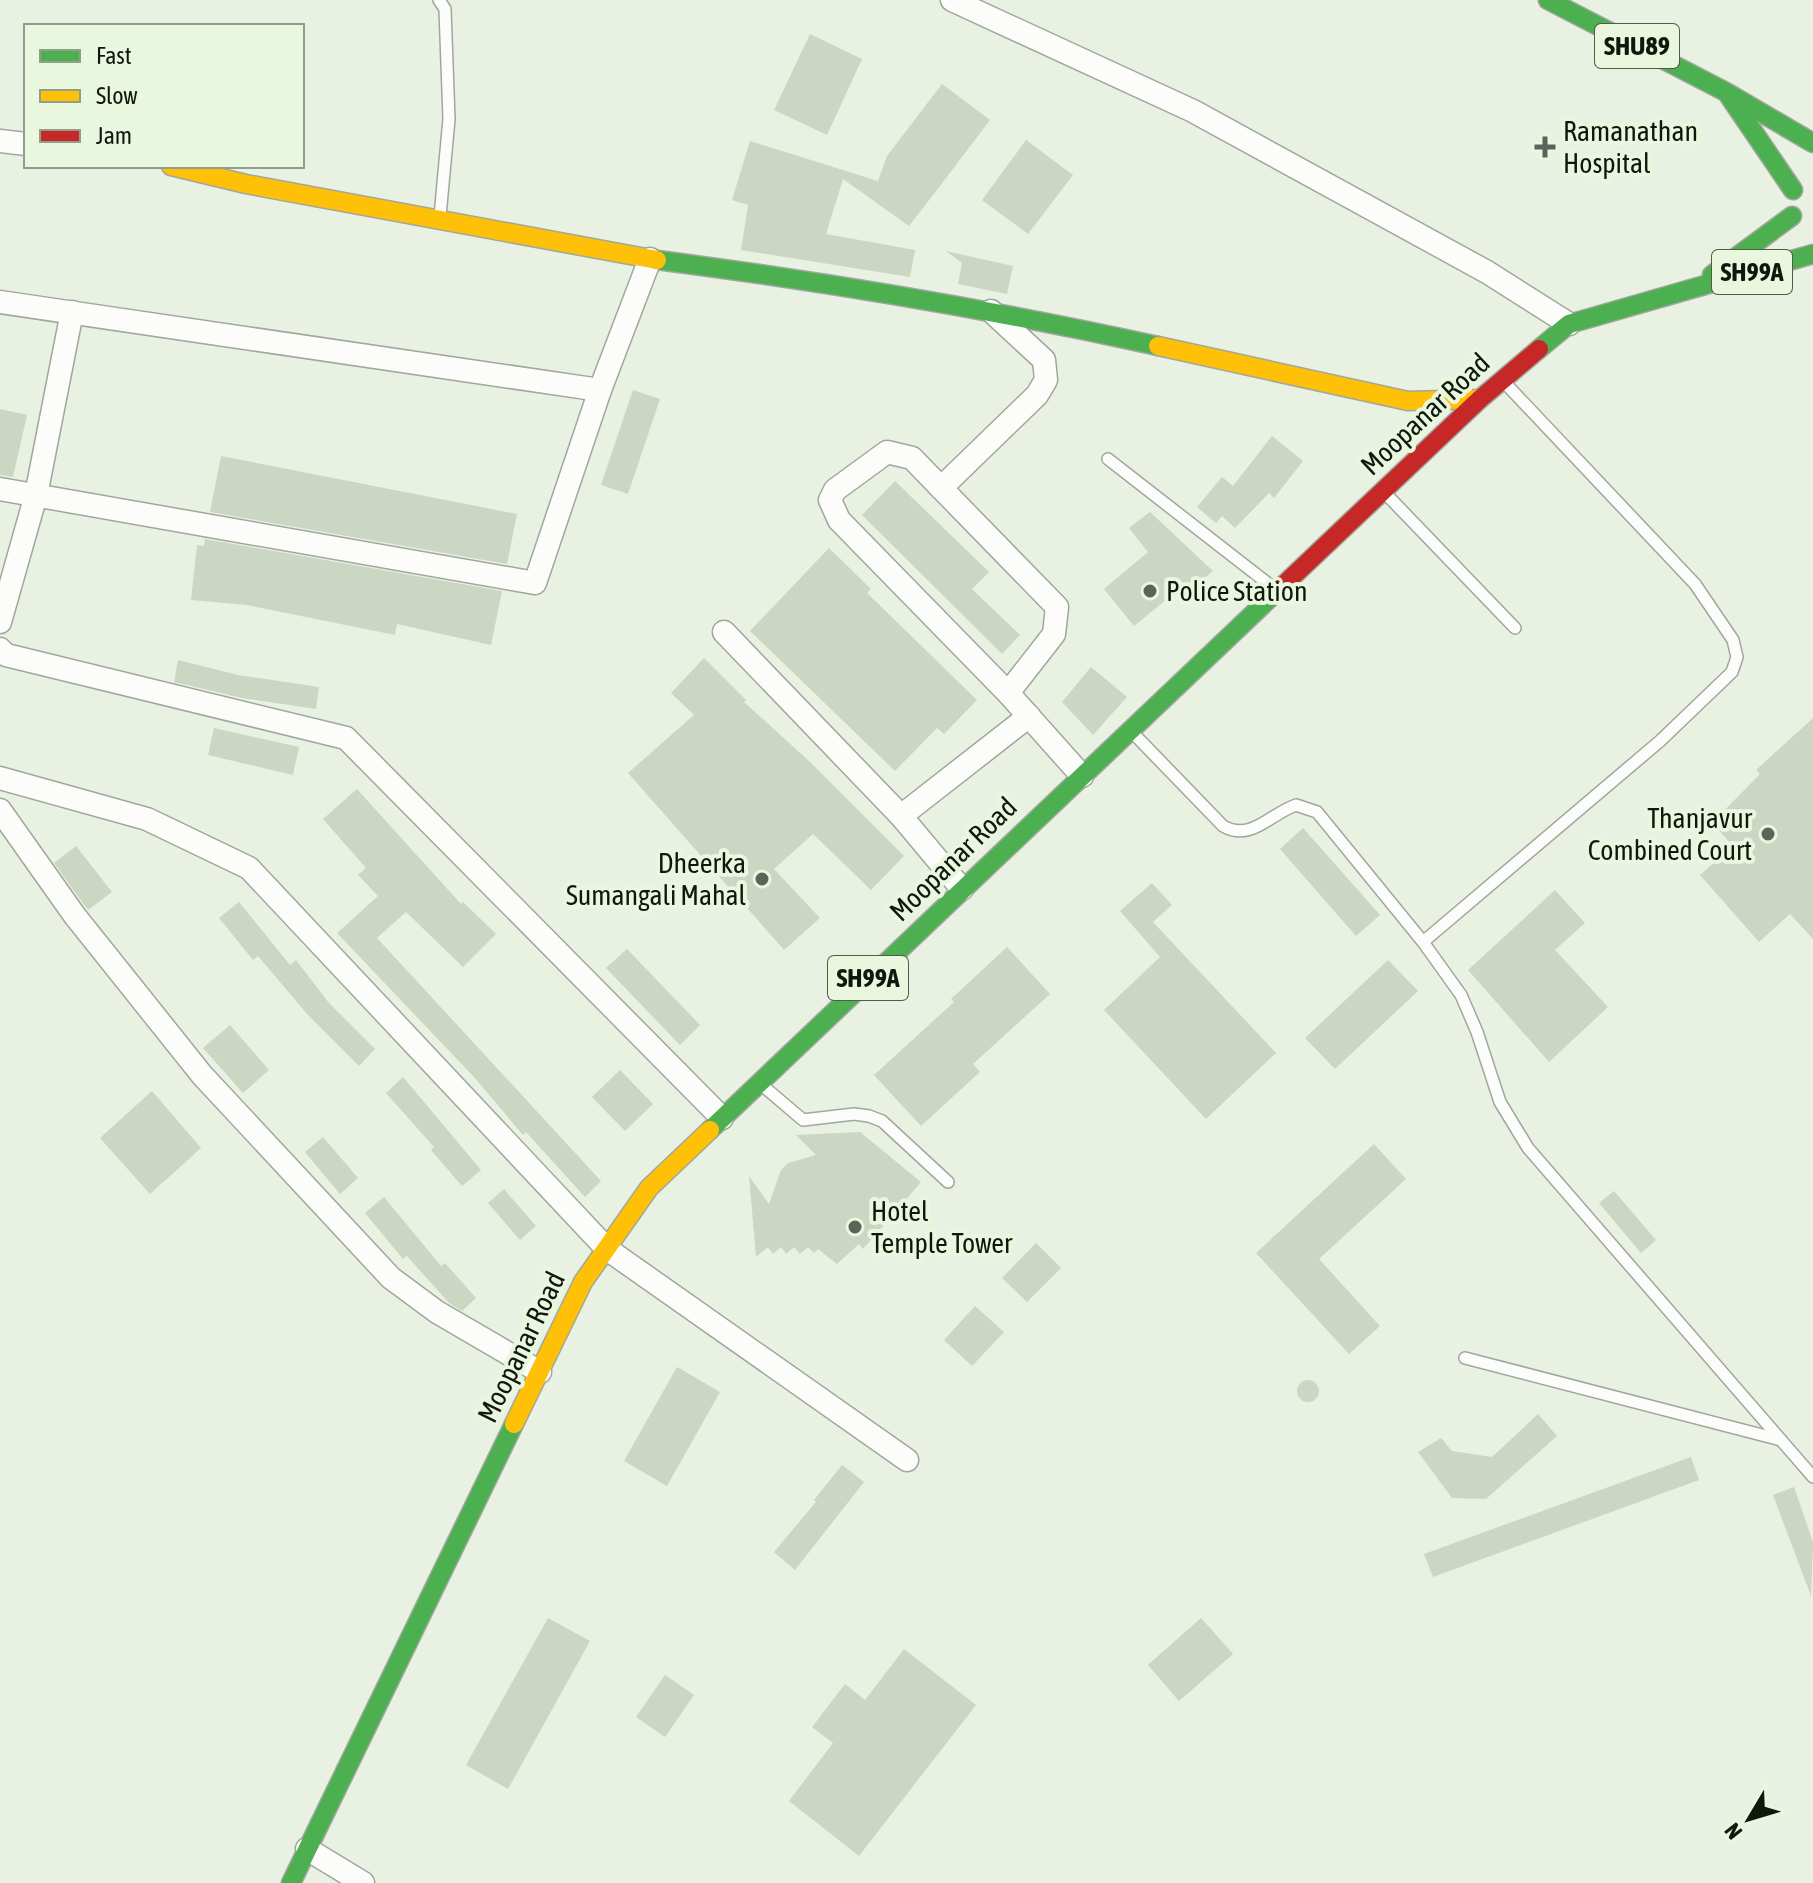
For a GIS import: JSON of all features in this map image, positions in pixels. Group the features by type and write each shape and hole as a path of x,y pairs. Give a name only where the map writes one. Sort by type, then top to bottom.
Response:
{"main road":[{"name":"SHU89","path":"1548,0 1726,92 1813,143"},
{"name":"SHU89","path":"1726,92 1793,190"},
{"path":"181,168 439,221 650,259 989,309 1408,401 1480,399"},
{"path":"1808,170 1793,190 1792,216 1796,228 1813,243"},
{"name":"Moopanar Road","path":"1692,290 1792,216"},
{"name":"Moopanar Road","path":"291,1883 583,1282 649,1188 1480,399 1569,324 1813,254"}],"street":[{"path":"952,0 1193,111 1487,272 1569,324"},
{"path":"0,141 24,144"},
{"path":"0,489 535,583 600,390 650,259"},
{"path":"0,302 600,390"},
{"path":"941,488 1037,395 1046,380 1044,360 989,309"},
{"path":"0,622 36,495 72,312"},
{"path":"1008,693 1054,634 1057,607 912,458 887,452 835,490 830,500 839,520 1008,693 1082,776"},
{"path":"724,632 901,816 962,889"},
{"path":"0,649 6,655 346,738 722,1118"},
{"path":"901,816 1029,716"},
{"path":"0,778 147,819 249,868 607,1249 907,1460"},
{"path":"0,810 75,916 202,1075 391,1278 437,1312 540,1372"},
{"path":"307,1849 363,1883"}],"lane":[{"path":"439,0 445,9 449,119 439,221"},
{"path":"1423,942 1660,741 1732,672 1737,657 1733,640 1695,584 1502,380"},
{"path":"1108,459 1277,591"},
{"path":"1383,491 1515,628"},
{"path":"1130,730 1223,826 1234,832 1246,833 1296,805 1307,805 1317,812 1423,942 1461,995 1500,1102 1528,1148 1813,1477"},
{"path":"759,1082 803,1120 854,1114 882,1121 948,1182"},
{"path":"1465,1358 1781,1440"}],"building":[{"path":"810,34 862,59 827,135 774,110"},
{"path":"942,84 990,120 940,186 909,226 843,179 826,234 915,250 910,277 741,250 748,205 732,200 750,141 878,181 887,156"},
{"path":"1026,140 1073,175 1028,234 982,200"},
{"path":"946,251 1013,266 1007,294 958,284 962,263"},
{"path":"633,390 660,399 628,494 601,485"},
{"path":"0,409 27,415 13,477 0,475"},
{"path":"1272,436 1303,461 1274,498 1269,493 1235,528 1222,516 1216,523 1197,507 1222,477 1233,486"},
{"path":"221,456 517,514 507,564 210,512"},
{"path":"895,481 989,572 972,589 1020,635 1002,654 862,515"},
{"path":"1150,512 1213,571 1182,596 1178,590 1134,626 1104,589 1148,552 1129,528"},
{"path":"205,539 502,591 491,645 397,624 395,635 247,605 191,600 197,545 204,546"},
{"path":"829,548 871,589 867,593 977,700 944,734 937,728 895,771 750,631"},
{"path":"704,658 746,700 744,702 810,762 904,856 871,890 813,834 774,869 820,918 784,950 628,773 694,715 671,693"},
{"path":"178,660 238,675 319,687 316,709 242,698 174,682"},
{"path":"1091,667 1127,697 1093,735 1062,702"},
{"name":"Thanjavur Combined Court","path":"1813,718 1813,939 1790,914 1759,942 1700,875 1733,846 1712,823 1760,774 1756,770"},
{"path":"214,728 299,747 293,775 208,755"},
{"path":"357,789 461,904 463,902 496,934 463,967 406,912 377,938 601,1181 585,1197 526,1132 523,1135 474,1077 337,933 378,896 358,875 366,868 323,819"},
{"path":"1303,828 1380,915 1356,936 1280,849"},
{"path":"76,846 112,892 88,910 54,863"},
{"path":"1152,883 1172,905 1153,922 1276,1053 1206,1119 1104,1010 1160,957 1120,911"},
{"path":"1555,890 1585,923 1555,950 1608,1007 1549,1062 1468,970"},
{"path":"239,902 290,965 296,960 329,1003 375,1049 359,1066 307,1014 258,956 253,960 219,918"},
{"path":"1007,947 1050,994 973,1064 980,1072 921,1126 874,1075 954,1002 951,999"},
{"path":"627,949 700,1025 680,1045 606,968"},
{"path":"1388,960 1418,991 1335,1069 1305,1038"},
{"path":"230,1025 269,1070 243,1093 203,1048"},
{"path":"620,1070 653,1104 625,1131 592,1097"},
{"path":"403,1077 481,1170 462,1186 431,1150 434,1147 386,1093"},
{"path":"152,1091 201,1148 150,1194 100,1138"},
{"path":"860,1132 921,1182 863,1249 859,1244 837,1264 818,1249 814,1253 808,1247 800,1254 794,1247 786,1254 781,1247 773,1254 768,1247 756,1257 749,1176 769,1204 781,1170 788,1163 816,1155 796,1135"},
{"path":"323,1137 358,1178 340,1194 305,1152"},
{"path":"1374,1144 1406,1179 1319,1259 1380,1326 1349,1354 1256,1253"},
{"path":"504,1189 536,1226 520,1240 488,1203"},
{"path":"1614,1191 1656,1240 1641,1253 1599,1203"},
{"path":"384,1197 441,1266 445,1263 476,1298 462,1311 449,1303 407,1256 403,1259 365,1213"},
{"path":"1036,1243 1061,1268 1027,1302 1002,1278"},
{"path":"975,1306 1004,1332 972,1366 944,1340"},
{"path":"677,1367 720,1392 667,1486 624,1461"},
{"path":"1308,1380 1319,1391 1308,1402 1297,1391"},
{"path":"1538,1414 1557,1436 1486,1499 1452,1498 1418,1452 1441,1438 1452,1451 1492,1457"},
{"path":"1691,1457 1699,1480 1433,1577 1424,1554"},
{"path":"842,1465 864,1482 795,1570 774,1552"},
{"path":"1794,1487 1813,1542 1811,1596 1773,1495"},
{"path":"548,1618 590,1641 508,1789 466,1765"},
{"path":"1201,1618 1233,1654 1179,1701 1148,1665"},
{"path":"904,1649 976,1705 859,1856 789,1801 833,1743 812,1727 845,1684 865,1700"},
{"path":"665,1675 694,1695 665,1737 636,1717"}],"traffic: fast":[{"path":"1548,0 1726,92 1813,143"},
{"path":"1729,96 1793,190"},
{"path":"1712,275 1792,216"},
{"path":"1539,349 1569,324 1813,254"},
{"path":"657,260 908,297 1158,346"},
{"path":"710,1130 1273,595"},
{"path":"291,1883 514,1424"}],"traffic: slow":[{"path":"179,168 246,184 657,260"},
{"path":"1158,346 1408,401 1480,399"},
{"path":"514,1424 583,1282 649,1188 710,1130"}],"traffic: jam":[{"path":"1273,595 1480,399 1539,349"}],"place":[{"name":"Ramanathan Hospital","path":"1545,147"},
{"name":"Police Station","path":"1150,591"},
{"name":"Thanjavur Combined Court","path":"1768,834"},
{"name":"Dheerka Sumangali Mahal","path":"762,879"},
{"name":"Hotel Temple Tower","path":"855,1227"}]}
